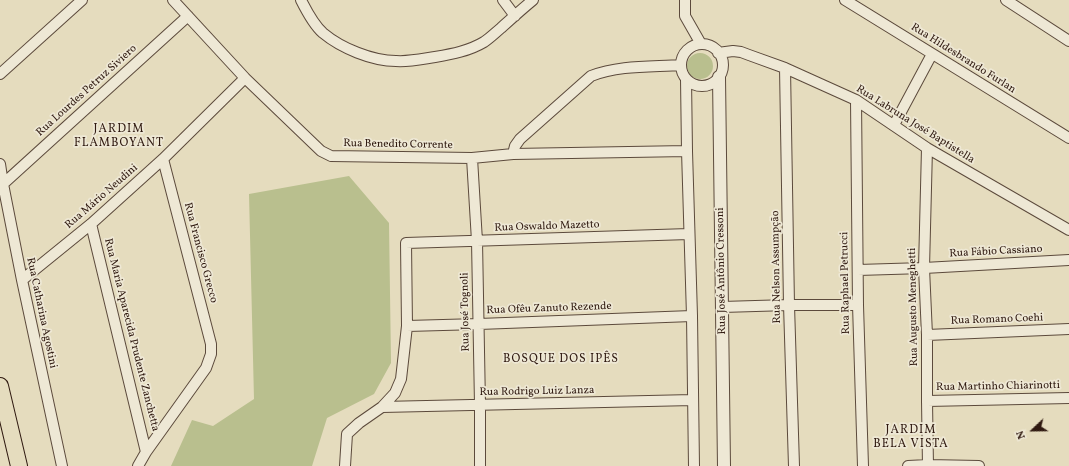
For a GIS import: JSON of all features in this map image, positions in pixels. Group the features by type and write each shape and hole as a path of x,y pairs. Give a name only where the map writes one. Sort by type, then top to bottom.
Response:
{"main road":[{"path":"0,386 19,466"}],"street":[{"path":"0,74 82,0"},
{"name":"Rua Benedito Corrente","path":"173,0 245,78 321,151 331,156 472,158 513,154 687,151"},
{"path":"301,0 322,32 340,44 357,53 396,61 442,56 472,48 486,41 533,0"},
{"path":"503,0 515,16"},
{"path":"685,0 685,16 701,44"},
{"name":"Rua Hildesbrando Furlan","path":"845,0 1069,138"},
{"path":"1006,0 1069,41"},
{"name":"Rua Lourdes Petruz Siviero","path":"3,184 188,16"},
{"path":"701,44 708,45 714,48 718,53 721,58 722,71 715,82 709,85 696,86 686,79 682,72 681,65 682,59 689,48 701,44"},
{"name":"Rua Labruna José Baptistella","path":"718,53 733,51 741,52 785,68 856,100 927,148 1069,230"},
{"path":"894,125 932,54"},
{"path":"513,154 515,146 520,139 591,76 620,68 681,65"},
{"name":"Rua Nelson Assumpção","path":"785,68 789,305 794,466"},
{"name":"Rua José Antônio Cressoni","path":"719,77 724,466"},
{"name":"Rua Mário Neudini","path":"22,280 91,224 163,159 245,78"},
{"path":"686,79 694,466"},
{"name":"Rua Raphael Petrucci","path":"856,100 858,305 863,466"},
{"name":"Rua Augusto Meneghetti","path":"927,148 924,268 927,335 928,466"},
{"name":"Rua José Tognoli","path":"472,158 477,241 480,466"},
{"name":"Rua Francisco Grecco","path":"146,452 206,368 211,354 211,344 163,159"},
{"name":"Rua Catharina Agostini","path":"0,164 22,280 62,466"},
{"name":"Rua Maria Aparecida Prudente Zanchetta","path":"91,224 146,452"},
{"name":"Rua Oswaldo Mazetto","path":"408,326 406,243 689,234"},
{"name":"Rua Fábio Cassiano","path":"858,270 1069,260"},
{"path":"722,307 858,305"},
{"name":"Rua Ofêu Zanuto Rezende","path":"408,326 692,316"},
{"path":"345,466 347,434 359,423 382,407 395,393 401,379 408,326"},
{"name":"Rua Romano Coehi","path":"927,335 1069,329"},
{"name":"Rua Martinho Chiarinotti","path":"927,401 1069,398"},
{"name":"Rua Rodrigo Luiz Lanza","path":"382,407 693,400"},
{"path":"138,466 146,452"},
{"path":"908,466 979,466"}],"green space":[{"path":"700,53 709,57 713,66 709,75 700,79 691,75 687,66 691,57"},
{"path":"349,176 389,223 391,363 374,394 327,418 312,466 171,466 192,420 213,426 254,399 249,194"}],"district":[{"name":"JARDIM FLAMBOYANT","path":"119,137"},
{"name":"BOSQUE DOS IPÊS","path":"561,360"},
{"name":"JARDIM BELA VISTA","path":"911,438"}]}
